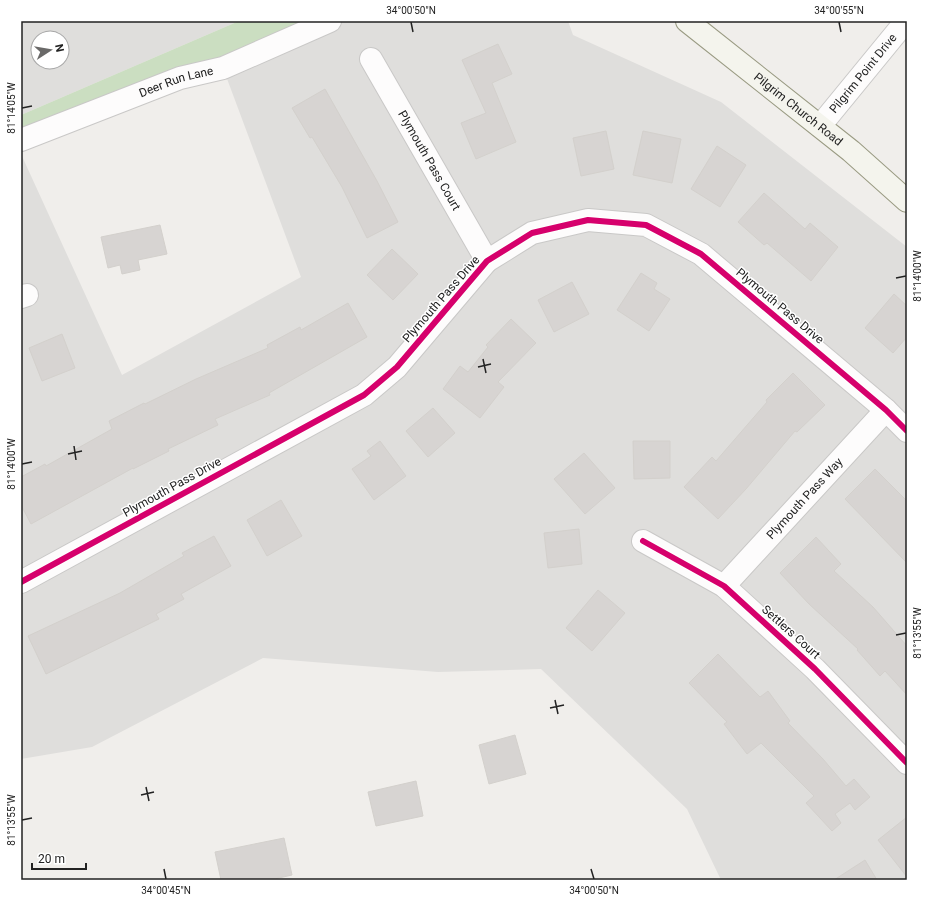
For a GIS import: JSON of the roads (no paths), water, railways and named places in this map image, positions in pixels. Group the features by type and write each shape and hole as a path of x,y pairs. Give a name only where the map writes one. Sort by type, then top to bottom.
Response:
{"street":[{"name":"Deer Run Lane","path":"21,140 180,78 223,68 330,21"},
{"name":"Pilgrim Church Road","path":"687,21 851,151 907,201"},
{"name":"Pilgrim Point Drive","path":"820,126 895,25"},
{"name":"Plymouth Pass Court","path":"371,59 487,261"},
{"name":"Plymouth Pass Drive","path":"21,582 364,395 397,367 487,261 532,233 588,220 646,225 701,254 886,410 907,431"},
{"name":"Plymouth Pass Way","path":"724,586 886,410"},
{"name":"Settlers Court","path":"643,541 724,586 815,669 907,763"}]}
